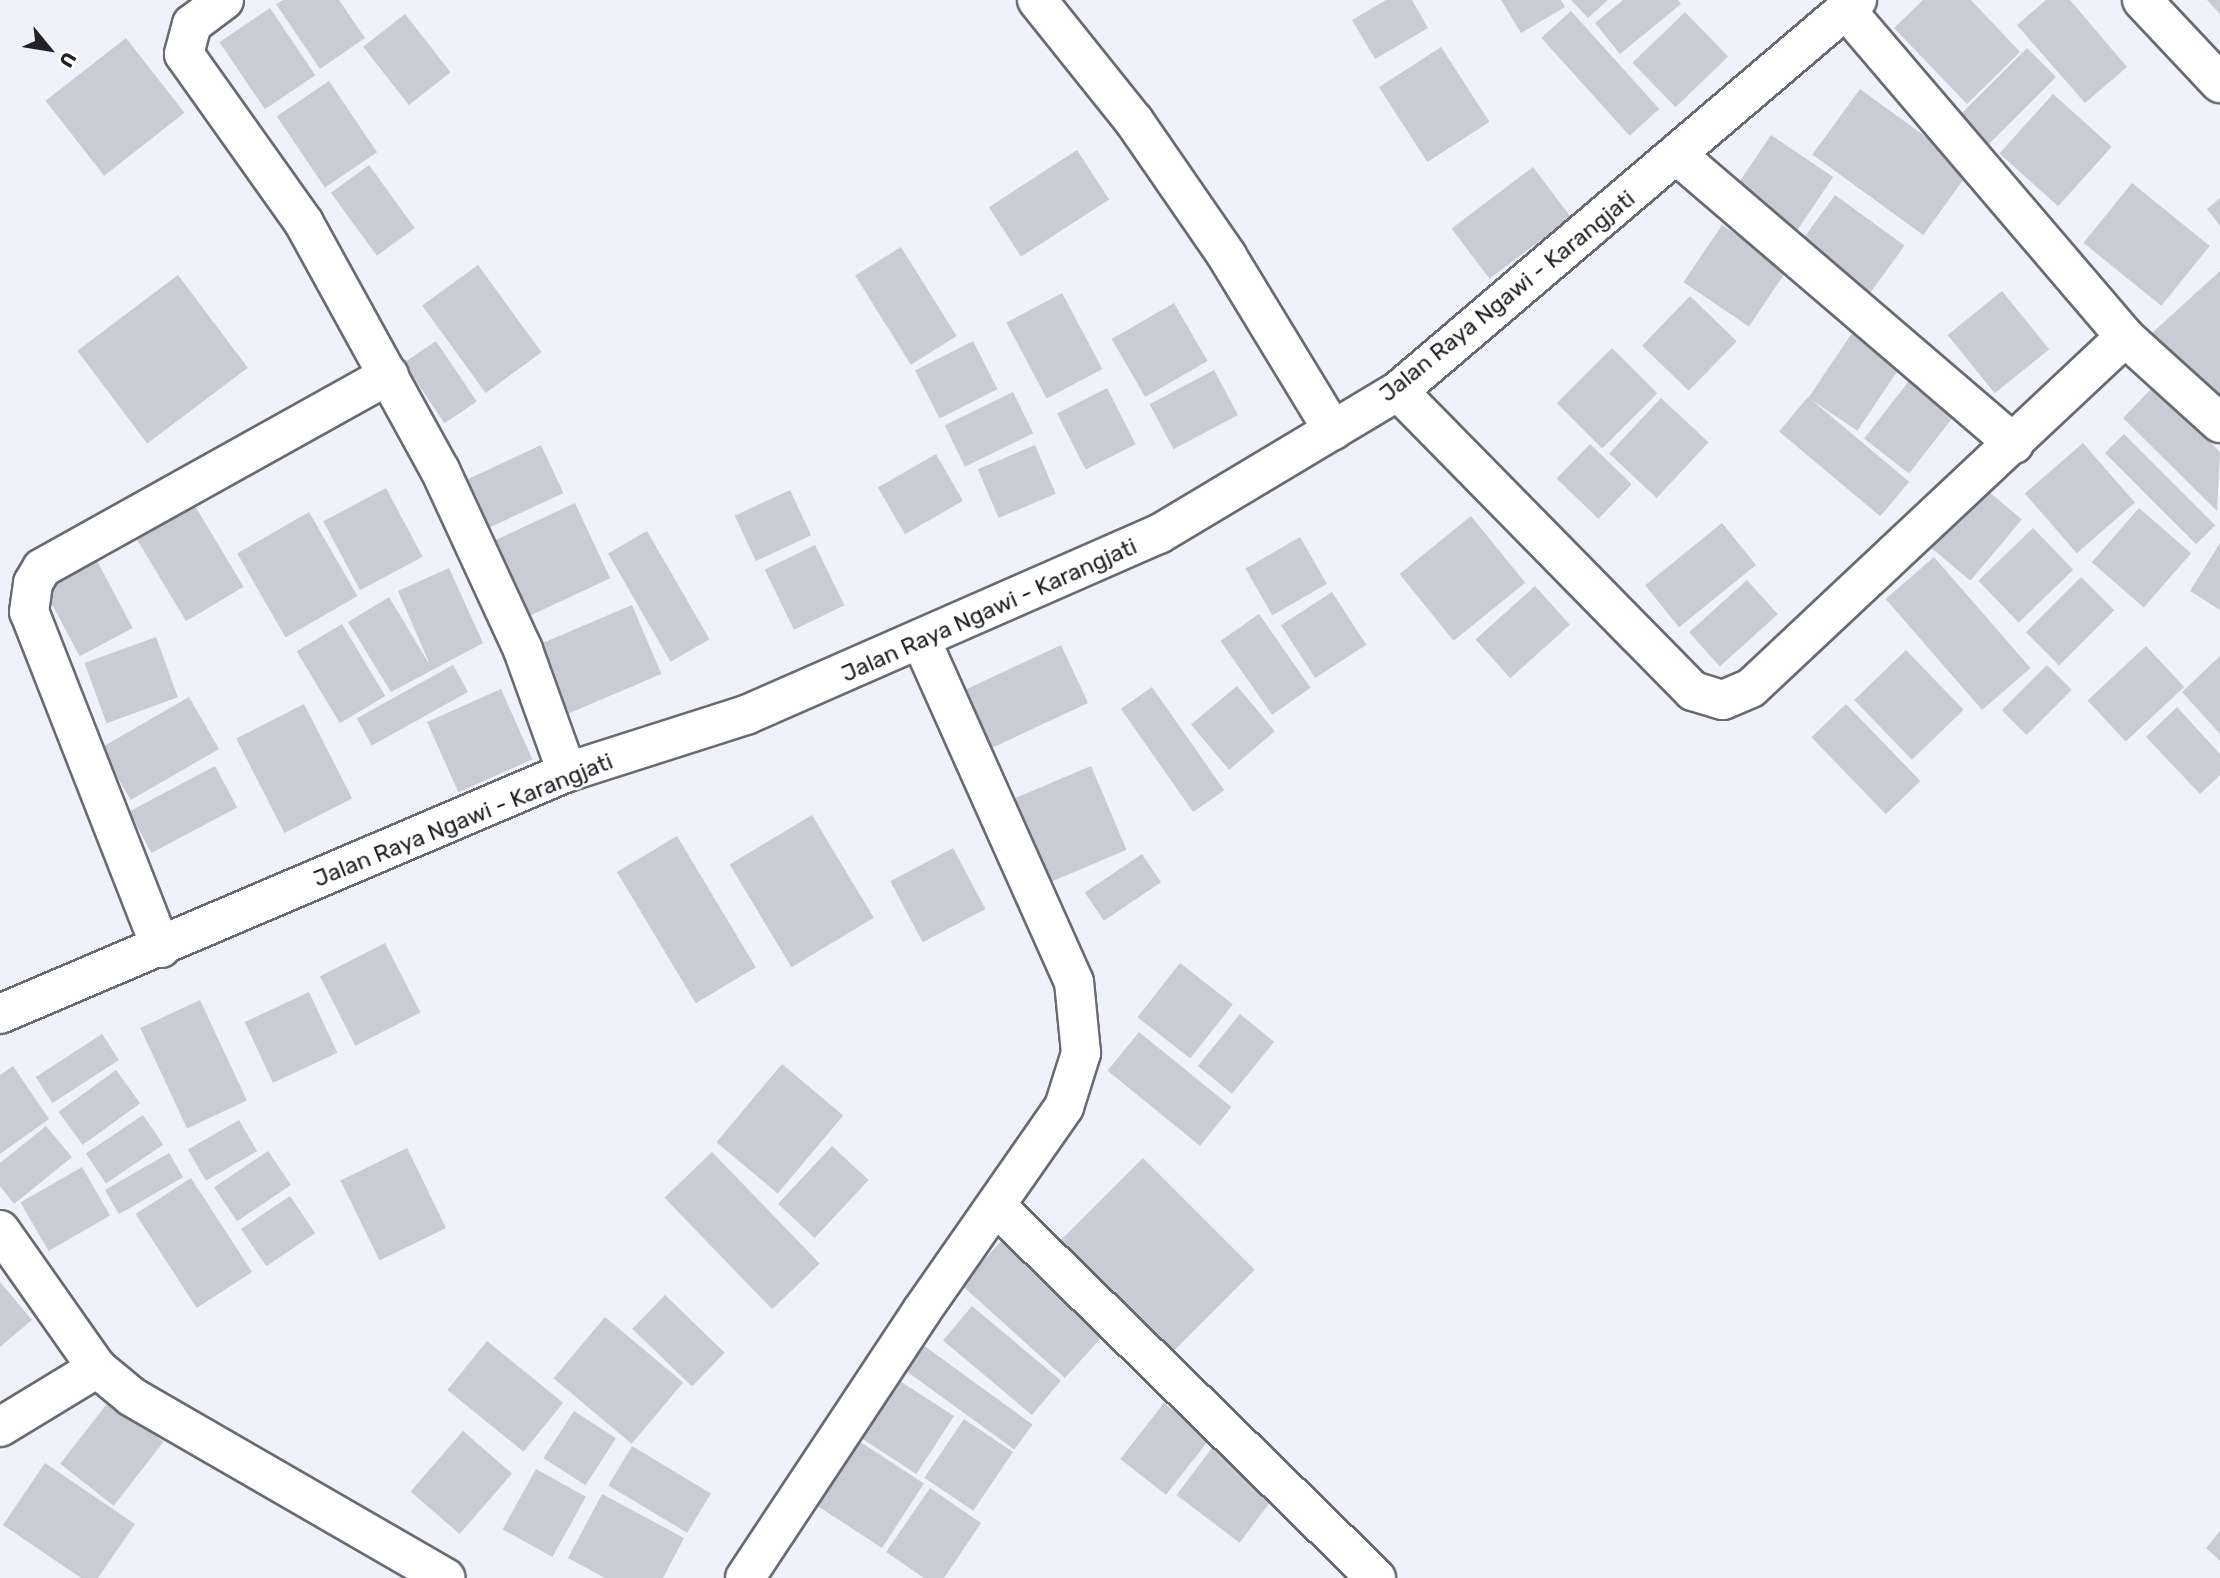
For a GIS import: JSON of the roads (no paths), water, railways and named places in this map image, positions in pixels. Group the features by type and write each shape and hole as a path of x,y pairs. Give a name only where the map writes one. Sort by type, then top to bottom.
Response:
{"street":[{"path":"225,0 192,24 184,54 304,223 440,470 523,650 567,772"},
{"path":"1037,0 1134,121 1227,256 1333,429"},
{"path":"2142,0 2220,83"},
{"path":"1852,5 2125,337 2220,423"},
{"name":"Jalan Raya Ngawi - Karangjati","path":"0,1014 161,948 567,772 746,715 922,642 1159,534 1398,391 1852,5"},
{"path":"1676,155 2014,444"},
{"path":"1398,391 1693,691 1723,700 1751,688 2125,337"},
{"path":"161,948 29,612 33,583 42,568 389,375"},
{"path":"745,1578 921,1312 998,1208 1064,1107 1081,1053 1073,982 922,642"},
{"path":"998,1208 1376,1578"},
{"path":"0,1230 97,1368 132,1397 446,1578"},
{"path":"0,1427 97,1368"}]}
